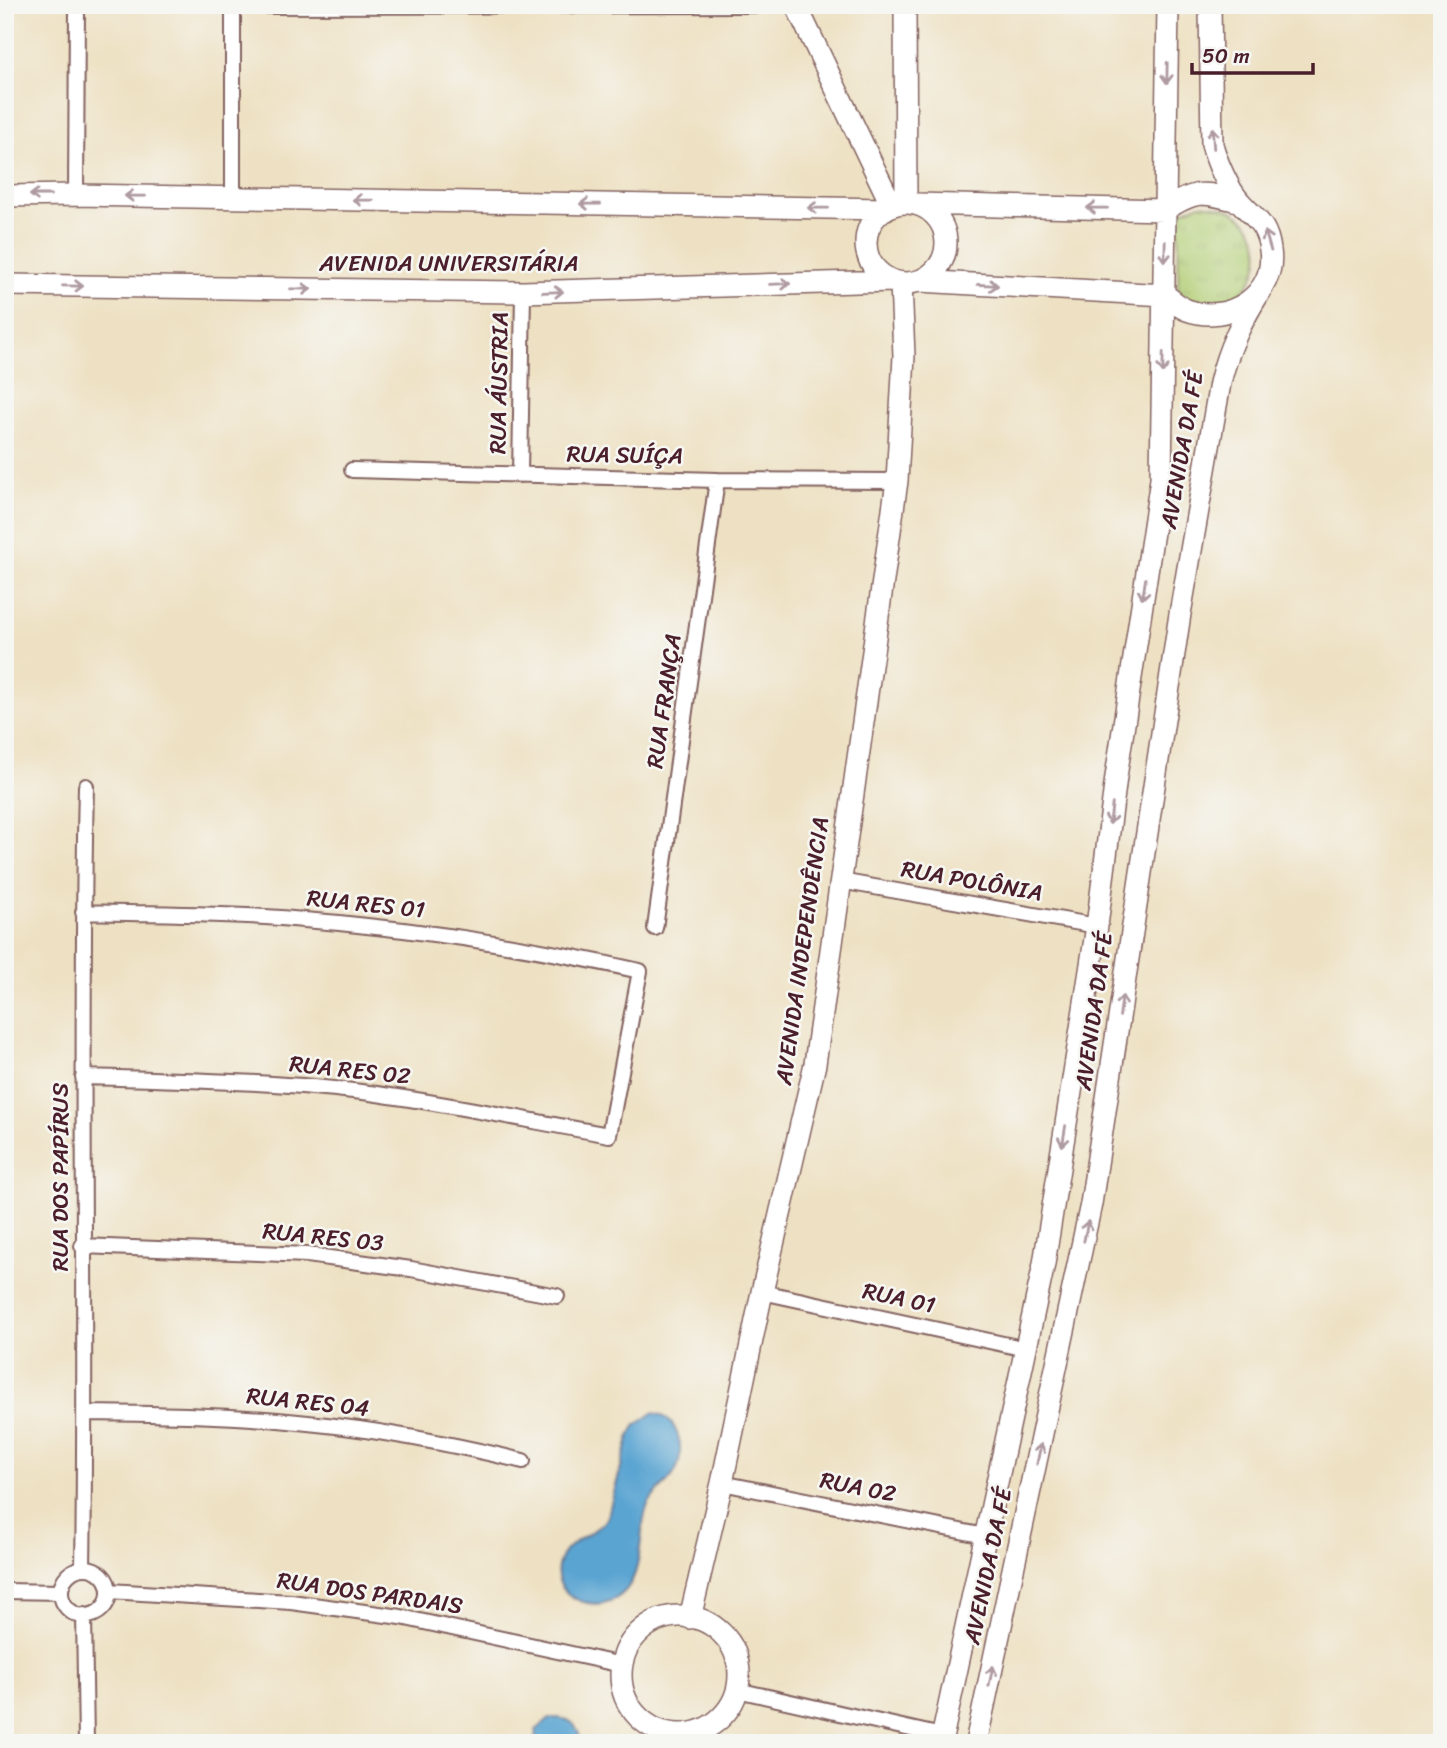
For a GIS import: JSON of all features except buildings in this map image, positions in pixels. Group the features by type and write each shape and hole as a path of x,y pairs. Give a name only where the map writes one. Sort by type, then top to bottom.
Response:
{"main road":[{"path":"796,5 900,206 935,216 942,226 946,250 936,270 904,282 880,274 867,251 867,237 872,224 900,206"},
{"path":"900,206 905,5"},
{"path":"1165,295 1167,5"},
{"path":"1210,5 1212,144 1215,157 1238,201 1255,215 1266,232 1271,252 1269,270 1261,290"},
{"path":"5,196 1165,210 1182,198 1202,193 1238,201"},
{"name":"AVENIDA UNIVERSITÁRIA","path":"5,285 523,292 904,282 1165,295 1185,309 1204,314 1226,313 1246,305 1261,290"},
{"name":"AVENIDA INDEPENDÊNCIA","path":"690,1618 815,1064 897,481 904,356 904,282"},
{"name":"AVENIDA DA FÉ","path":"976,1743 1091,1204 1180,614 1220,383 1226,357 1235,336 1261,290"},
{"name":"AVENIDA DA FÉ","path":"941,1739 1044,1264 1097,926 1116,777 1161,479 1165,295"},
{"path":"667,1618 690,1618 712,1627 729,1644 738,1666 737,1690 732,1705 711,1727 666,1738 631,1708 622,1687 622,1665 630,1643 646,1627 667,1618"}],"street":[{"path":"76,195 77,5"},
{"path":"233,197 233,6 770,5"},
{"name":"RUA ÁUSTRIA","path":"520,475 523,292"},
{"name":"RUA SUÍÇA","path":"352,470 717,480 897,481"},
{"name":"RUA FRANÇA","path":"655,928 717,480"},
{"name":"RUA DOS PAPÍRUS","path":"83,1568 83,912 86,786"},
{"name":"RUA POLÔNIA","path":"840,881 1097,926"},
{"name":"RUA RES 01","path":"83,912 278,917 392,928 519,946 640,971 609,1135"},
{"name":"RUA RES 02","path":"83,1077 206,1081 374,1094 455,1106 609,1135"},
{"name":"RUA RES 03","path":"82,1246 307,1255 411,1269 557,1296"},
{"name":"RUA 01","path":"762,1293 1026,1349"},
{"name":"RUA RES 04","path":"85,1413 208,1415 309,1423 445,1443 523,1461"},
{"name":"RUA 02","path":"722,1483 985,1536"},
{"path":"83,1568 93,1569 101,1574 109,1591 102,1609 93,1614 84,1615 68,1608 61,1592 67,1575 83,1568"},
{"path":"5,1591 61,1592"},
{"name":"RUA DOS PARDAIS","path":"109,1591 291,1602 401,1617 622,1665"},
{"path":"84,1615 86,1743"},
{"path":"737,1690 941,1739"}],"green space":[{"path":"1200,204 1228,209 1246,221 1255,235 1258,250 1252,279 1242,291 1229,300 1198,305 1178,292 1179,212"}],"water":[{"path":"653,1413 665,1417 674,1427 679,1439 679,1460 675,1473 654,1495 647,1507 632,1581 615,1599 603,1603 578,1600 560,1584 557,1573 560,1560 569,1547 607,1518 630,1435 636,1425"},
{"path":"551,1718 568,1720 576,1726 580,1743 535,1743 536,1730"}]}
